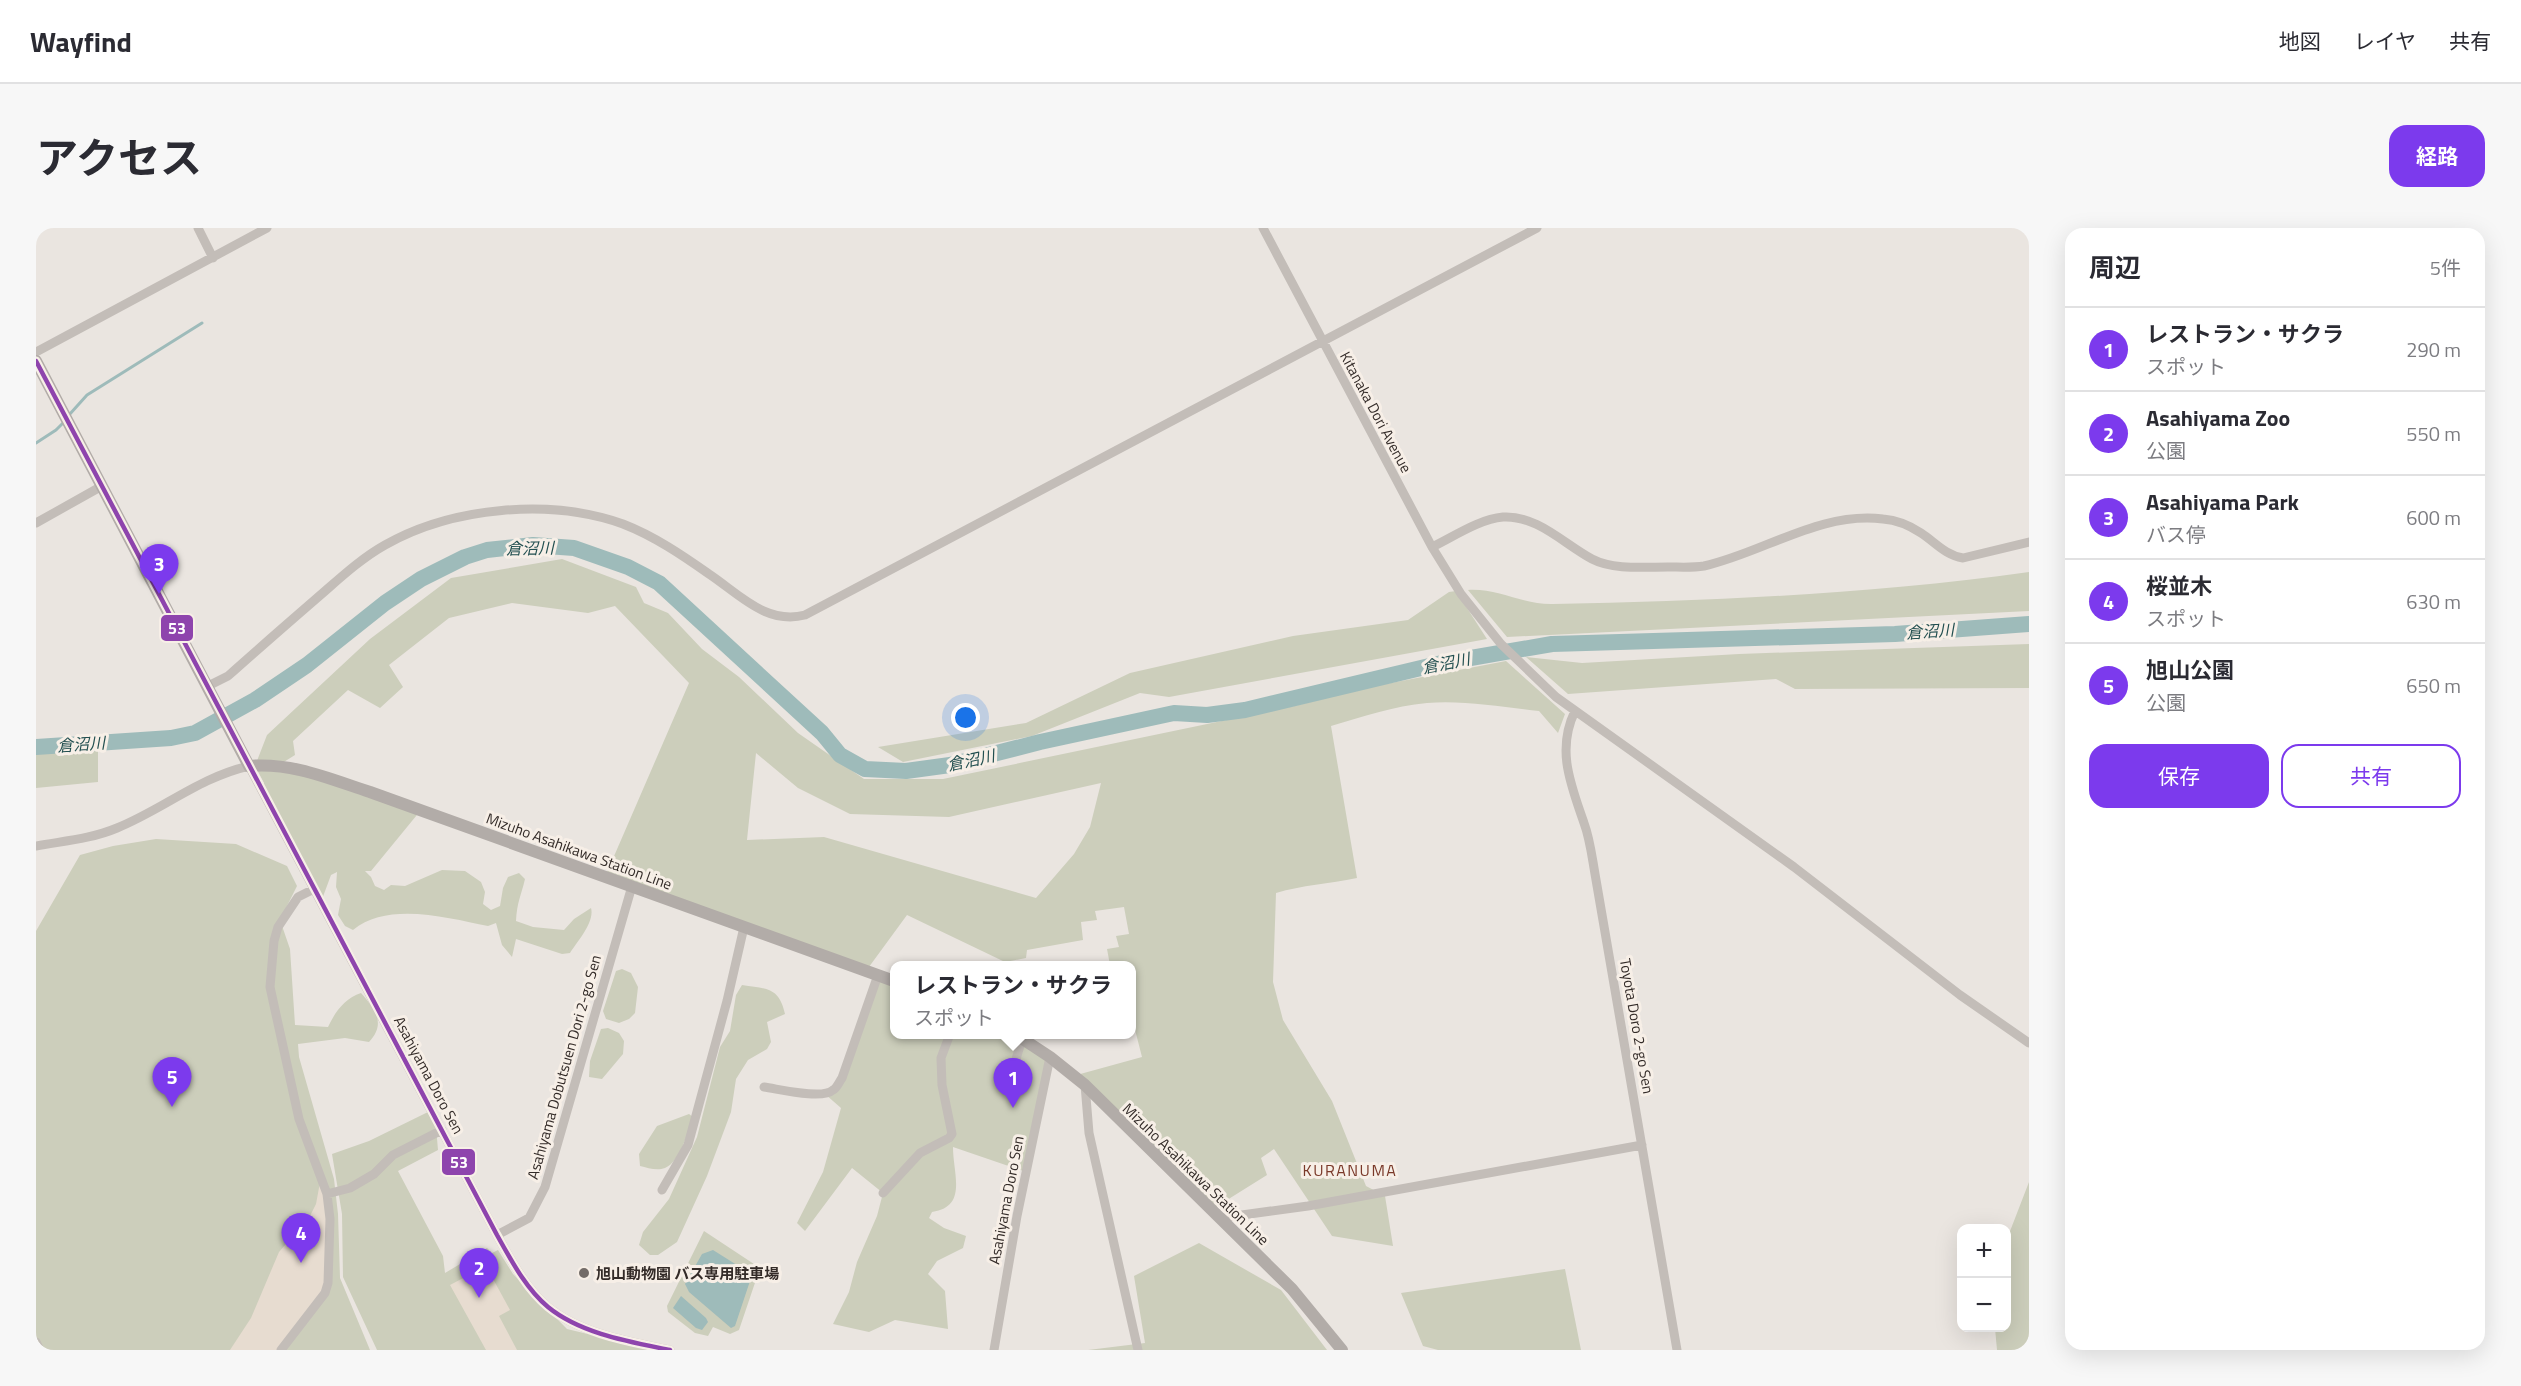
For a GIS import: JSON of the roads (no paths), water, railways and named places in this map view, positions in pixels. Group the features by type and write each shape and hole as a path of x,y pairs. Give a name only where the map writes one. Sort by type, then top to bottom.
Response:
{"main road":[{"path":"36,361 249,766"},
{"name":"Mizuho Asahikawa Station Line","path":"249,766 278,765 309,772 370,792 890,980"},
{"name":"Mizuho Asahikawa Station Line","path":"1022,1039 1050,1057 1085,1086 1292,1289 1342,1350"}],"street":[{"path":"198,228 213,258"},
{"path":"36,352 267,228"},
{"name":"Kitanaka Dori Avenue","path":"1263,228 1432,547 1470,606 1501,644 1575,711 1811,880 1960,995 2029,1042"},
{"path":"208,687 228,676 354,566 385,545 435,523 485,513 560,510 595,515 646,534 680,554 764,612 791,618 805,615 1537,228"},
{"path":"36,523 102,486"},
{"path":"1432,547 1487,521 1503,517 1538,526 1592,559 1608,565 1649,567 1703,566 1809,529 1854,519 1881,518 1899,522 1921,533 1952,556 1962,558 2029,542"},
{"name":"Toyota Doro 2-go Sen","path":"1575,711 1566,738 1565,761 1585,826 1595,874 1677,1350"},
{"path":"36,846 97,835 118,828 184,792 230,771 249,766"},
{"name":"Asahiyama Doro Sen","path":"249,766 497,1236 530,1288 548,1308 578,1325 670,1350"},
{"name":"Asahiyama Dobutsuen Dori 2-go Sen","path":"497,1236 529,1218 545,1186 632,886"},
{"path":"281,1350 325,1293 328,1283 330,1219 327,1194 298,1119 270,987 278,927 298,897 314,889"},
{"path":"662,1190 688,1146 744,927"},
{"path":"764,1087 812,1094 825,1094 833,1090 842,1078 878,975"},
{"path":"883,1193 920,1153 949,1138 952,1134 942,1085 941,1058 948,1039"},
{"path":"1012,1090 1019,1039"},
{"name":"Asahiyama Doro Sen","path":"994,1350 1017,1216 1050,1057"},
{"path":"1085,1086 1089,1133 1138,1350"},
{"path":"327,1194 350,1188 374,1174 393,1155 442,1130"},
{"path":"1220,1218 1308,1206 1642,1145"},
{"path":"36,1342 40,1350"}],"water":[{"path":"713,1250 748,1272 751,1278 735,1326 731,1328 689,1292 685,1284 702,1254"},
{"path":"681,1296 706,1318 708,1322 702,1330 696,1328 673,1308"}],"waterway":[{"path":"69,415 87,395 202,323"},
{"path":"36,443 63,423"},
{"name":"倉沼川","path":"36,747 171,738 195,733 255,700 307,665 385,603 421,579 465,557 487,550 533,545 574,548 628,567 659,583 822,733 840,755 865,769 906,771 950,765 1040,742 1174,713 1207,715 1245,710 1442,663 1552,644 1895,634 2029,624"}],"place":[{"name":"Asahiyama Park","path":"159,594"},
{"name":"旭山公園","path":"172,1107"},
{"name":"レストラン・サクラ","path":"1013,1108"},
{"name":"桜並木","path":"301,1263"},
{"name":"旭山動物園 バス専用駐車場","path":"584,1273"},
{"name":"Asahiyama Zoo","path":"479,1298"}],"district":[{"name":"KURANUMA","path":"1350,1170"}]}
